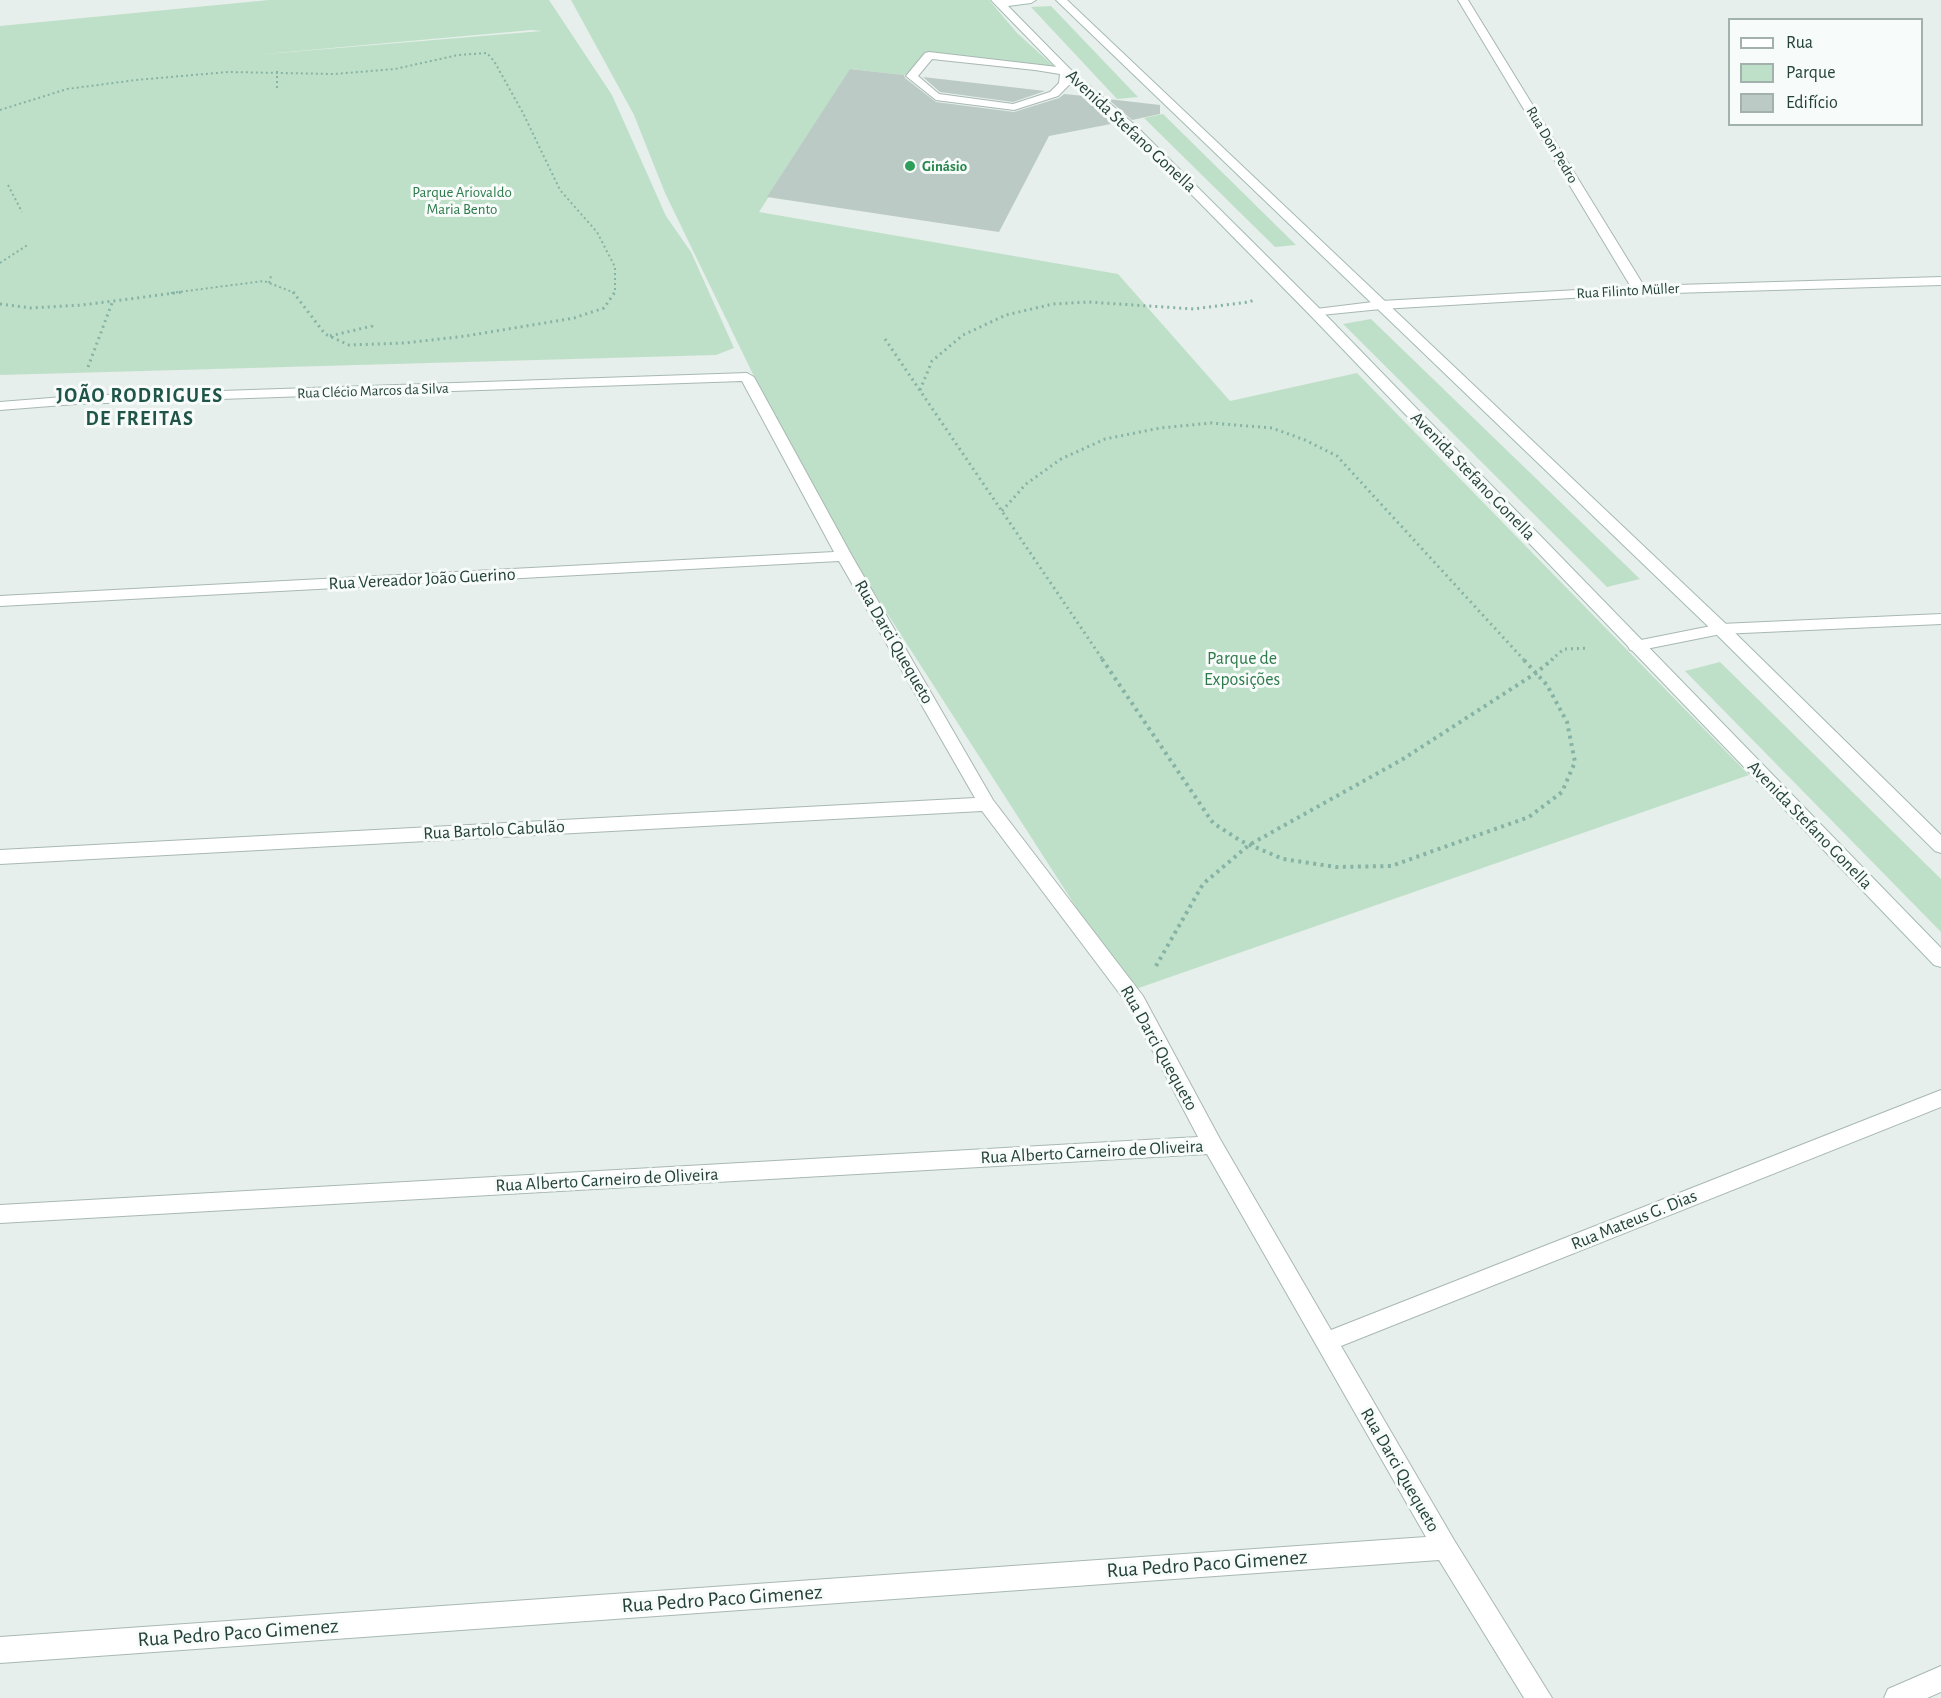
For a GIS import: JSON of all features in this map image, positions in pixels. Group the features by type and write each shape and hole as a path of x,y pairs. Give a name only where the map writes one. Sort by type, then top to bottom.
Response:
{"street":[{"path":"998,2 1031,0"},
{"path":"1061,0 1721,629 1941,846"},
{"name":"Rua Don Pedro","path":"1463,0 1640,290"},
{"name":"Avenida Stefano Gonella","path":"998,2 1066,71 1132,128 1316,313 1941,960"},
{"path":"929,55 1066,71 1064,84 1054,93 1014,106 936,97 912,76 929,55"},
{"name":"Rua Filinto Müller","path":"1316,313 1381,305 1640,290 1941,281"},
{"name":"Rua Clécio Marcos da Silva","path":"0,406 76,400 747,377"},
{"name":"Rua Darci Quequeto","path":"747,377 844,556 987,804 1136,1001 1213,1145 1445,1548 1539,1698"},
{"name":"Rua Vereador João Guerino","path":"0,601 844,556"},
{"path":"1636,646 1721,629 1941,619"},
{"name":"Rua Bartolo Cabulão","path":"0,857 987,804"},
{"name":"Rua Mateus G. Dias","path":"1326,1341 1941,1098"},
{"name":"Rua Alberto Carneiro de Oliveira","path":"0,1214 1213,1145"},
{"name":"Rua Pedro Paco Gimenez","path":"0,1650 1445,1548"},
{"path":"1898,1698 1941,1679"}],"path":[{"path":"0,110 67,89 136,80 228,72 277,71 334,74 385,70 424,64 458,55 487,53 494,61 523,113 560,190 597,232 615,267 615,293 604,308 573,318 466,336 405,343 349,345 326,334 294,292 264,281 196,288 112,303 31,308 0,304"},
{"path":"277,71 277,89"},
{"path":"8,185 22,212"},
{"path":"0,263 29,244"},
{"path":"269,283 271,276"},
{"path":"920,390 932,361 963,335 1006,315 1053,304 1088,302 1194,309 1249,302 1266,295 1316,313"},
{"path":"76,400 112,303"},
{"path":"330,336 372,326 373,323"},
{"path":"885,339 920,390 1002,512 1213,823 1250,845 1283,859 1336,867 1391,866 1529,817 1562,792 1575,762 1568,722 1547,685 1337,456 1272,428 1211,423 1160,428 1106,439 1061,459 1026,484 1002,512"},
{"path":"1136,1001 1203,884 1250,845 1403,759 1536,673 1564,649 1636,646"}],"green space":[{"name":"Parque Ariovaldo Maria Bento","path":"269,0 549,0 612,95 666,216 691,252 734,348 716,355 0,375 0,26","holes":["532,30 542,31 254,55"]},
{"name":"Parque de Exposições","path":"571,0 989,0 1017,33 1058,70 929,55 912,76 851,69 759,212 1118,274 1230,401 1357,373 1749,775 1130,991 813,498 665,193 634,115"},
{"path":"1051,6 1138,97 1117,99 1031,7"},
{"path":"1163,114 1296,245 1275,247 1144,118"},
{"path":"1371,319 1640,579 1607,587 1343,324"},
{"path":"1720,662 1941,879 1941,932 1685,671"}],"building":[{"name":"Ginásio","path":"850,69 904,75 936,102 1014,112 1059,98 1064,94 1085,96 1116,123 1049,136 999,232 767,197"},
{"path":"923,77 1045,91 1013,102 940,92"},
{"path":"1108,99 1160,105 1160,114 1132,120"}],"place":[{"name":"Ginásio","path":"910,166"}],"district":[{"name":"JOÃO RODRIGUES DE FREITAS","path":"140,408"}]}
